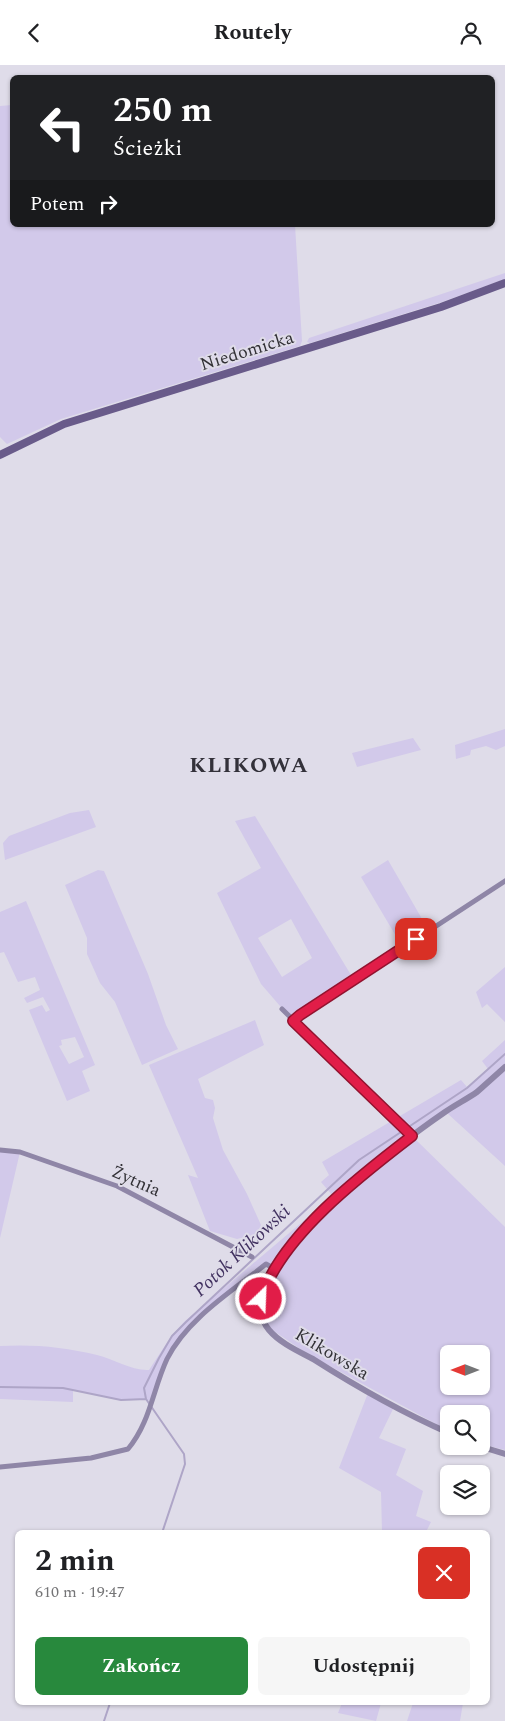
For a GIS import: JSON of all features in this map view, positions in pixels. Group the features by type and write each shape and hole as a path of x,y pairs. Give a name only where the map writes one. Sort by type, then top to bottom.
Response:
{"main road":[{"name":"Niedomicka","path":"0,455 64,424 441,307 505,283"}],"street":[{"path":"293,1021 505,881"},
{"path":"282,1009 409,1134"},
{"name":"Klikowska","path":"440,1429 415,1419 282,1341 269,1330 260,1311 261,1299 284,1254 305,1228 409,1134 476,1092 505,1067"},
{"name":"Żytnia","path":"0,1150 20,1152 117,1186 252,1257"},
{"path":"0,1467 91,1458 128,1449 141,1431 153,1403 160,1375 180,1336 266,1264 275,1269"},
{"path":"490,1449 505,1454"}],"shaded area":[{"path":"10,105 10,227 295,227 302,341 300,346 61,419 7,444 0,437 0,106"},
{"path":"505,273 505,279 442,302 310,343 307,342 309,338"},
{"path":"505,729 505,746 496,750 486,746 471,750 470,755 456,759 455,745"},
{"path":"413,738 421,750 357,767 352,753"},
{"path":"89,810 96,827 5,860 3,843 9,836 70,813"},
{"path":"255,816 354,980 293,1021 261,984 217,893 261,868 235,821","holes":["291,919 312,958 282,977 258,938"]},
{"path":"388,860 429,931 403,948 361,877"},
{"path":"98,870 104,871 148,974 166,1025 178,1049 142,1065 115,1002 100,983 87,954 87,938 65,885"},
{"path":"26,901 95,1065 82,1071 90,1091 67,1101 29,1010 42,1005 46,1012 50,1010 43,997 27,1003 24,998 40,990 35,977 18,982 4,952 0,953 0,912","holes":["75,1037 84,1057 69,1064 59,1046 62,1045 61,1040"]},
{"path":"505,967 505,1022 487,1004 482,1008 476,992"},
{"path":"255,1020 264,1045 198,1079 205,1098 213,1100 215,1108 213,1118 223,1150 247,1194 261,1225 257,1234 237,1239 210,1231 188,1175 198,1178 149,1065"},
{"path":"505,1040 505,1166 447,1113 412,1136 505,1227 505,1450 490,1446 490,1405 440,1405 440,1426 306,1353 271,1329 261,1311 275,1269 266,1264 187,1329 168,1357 152,1402 145,1399 121,1400 73,1390 73,1402 0,1399 0,1346 25,1345 73,1350 103,1357 136,1369 149,1370 172,1335 185,1321 333,1196 321,1182 329,1175 322,1162 461,1080 467,1087 488,1069 482,1061"},
{"path":"0,1150 20,1152 0,1238"},
{"path":"368,1393 394,1407 379,1438 406,1449 396,1475 423,1491 416,1516 431,1522 427,1530 382,1530 381,1492 339,1468"},
{"path":"341,1705 380,1705 376,1721 338,1713"},
{"path":"412,1705 463,1705 460,1721 407,1721"}],"waterway":[{"name":"Potok Klikowski","path":"163,1530 185,1464 184,1454 146,1399 144,1388 172,1336 359,1160 467,1088 505,1054"},
{"path":"0,1387 63,1388 121,1400 146,1399"},
{"name":"Potok Klikowski","path":"104,1721 109,1705"}],"district":[{"name":"KLIKOWA","path":"249,765"}],"route":[{"path":"261,1299 264,1288 284,1254 305,1228 372,1167 412,1136 293,1021 416,939"}]}
